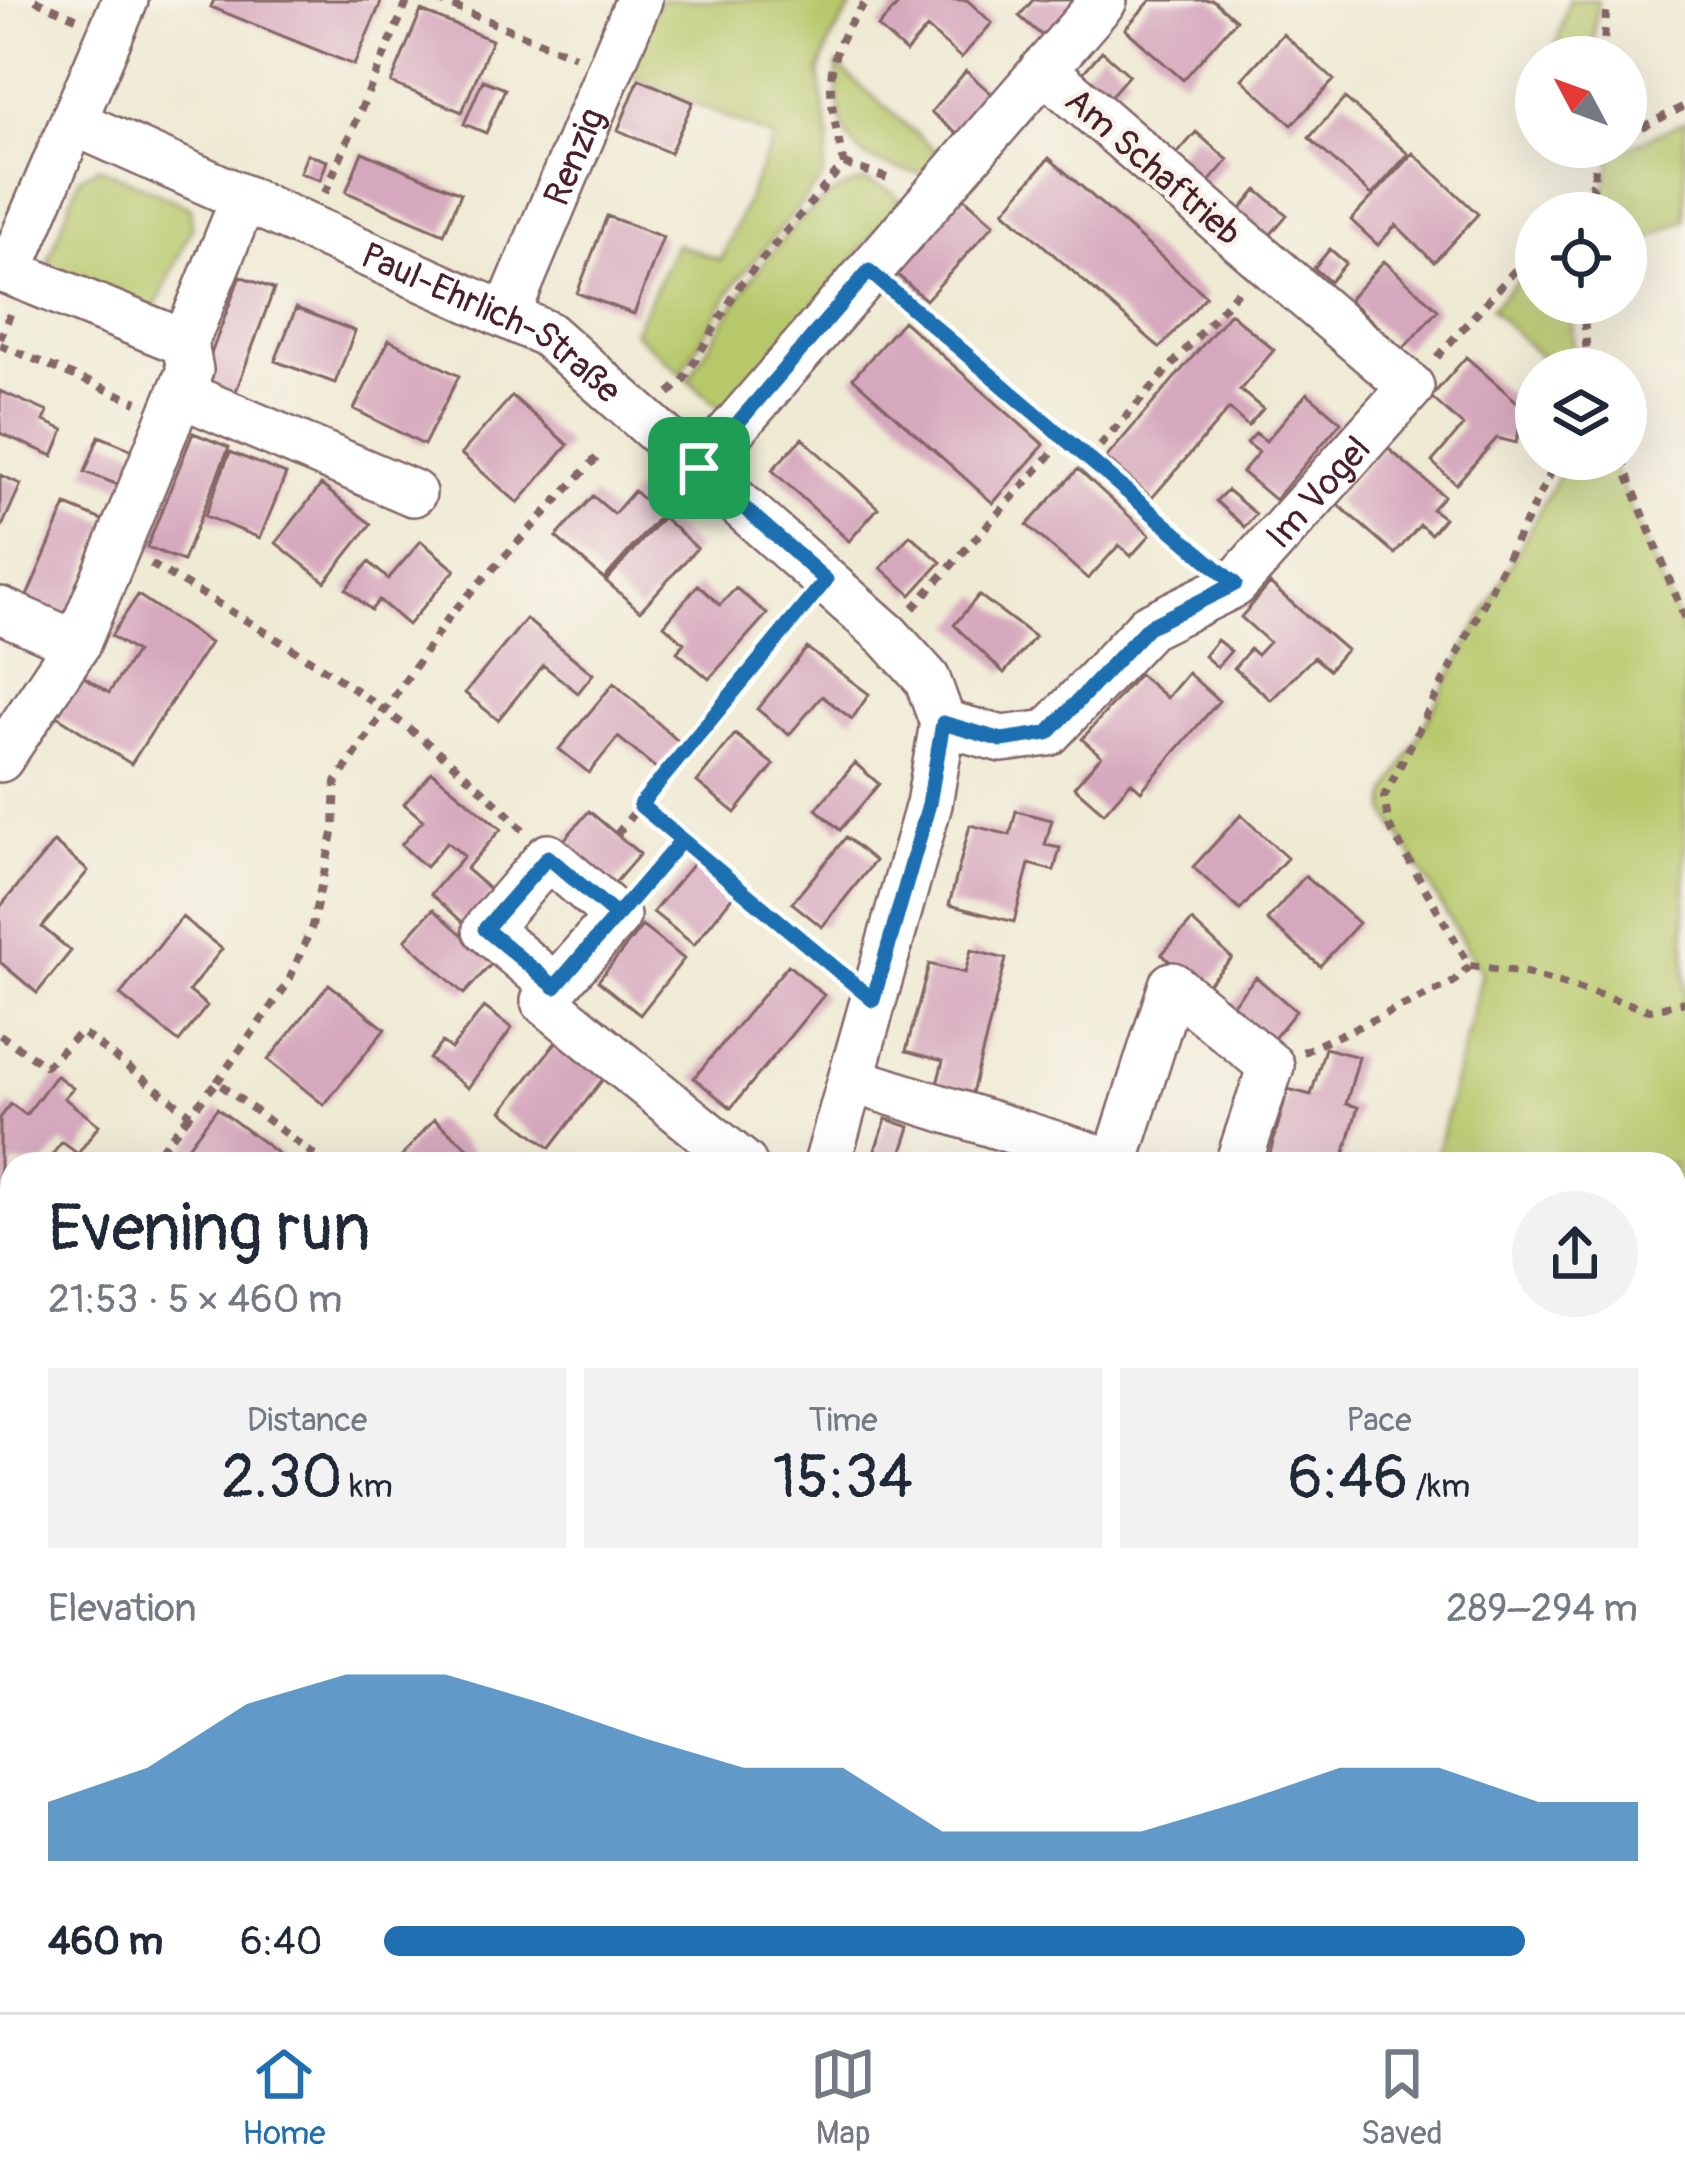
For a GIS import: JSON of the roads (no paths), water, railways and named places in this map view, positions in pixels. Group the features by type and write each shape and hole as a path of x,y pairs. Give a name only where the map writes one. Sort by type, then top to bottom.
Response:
{"street":[{"path":"125,0 4,270 185,343"},
{"name":"Renzig","path":"507,314 639,0"},
{"name":"Am Schaftrieb","path":"699,468 1104,0"},
{"name":"Am Schaftrieb","path":"1043,69 1411,387"},
{"name":"Paul-Ehrlich-Straße","path":"73,122 548,334 888,636 927,680 943,723"},
{"path":"0,759 77,644 121,545 190,370 185,343 244,198"},
{"name":"Im Vogel","path":"943,723 1002,740 1048,733 1148,627 1235,584 1411,387"},
{"path":"177,404 413,494"},
{"path":"0,610 77,644"},
{"path":"831,1152 929,804 943,723"},
{"path":"555,987 485,929 548,857 617,916 544,1001 729,1152"},
{"path":"1121,1152 1172,985 1271,1066 1242,1152"},
{"path":"852,1080 1079,1152"}]}
